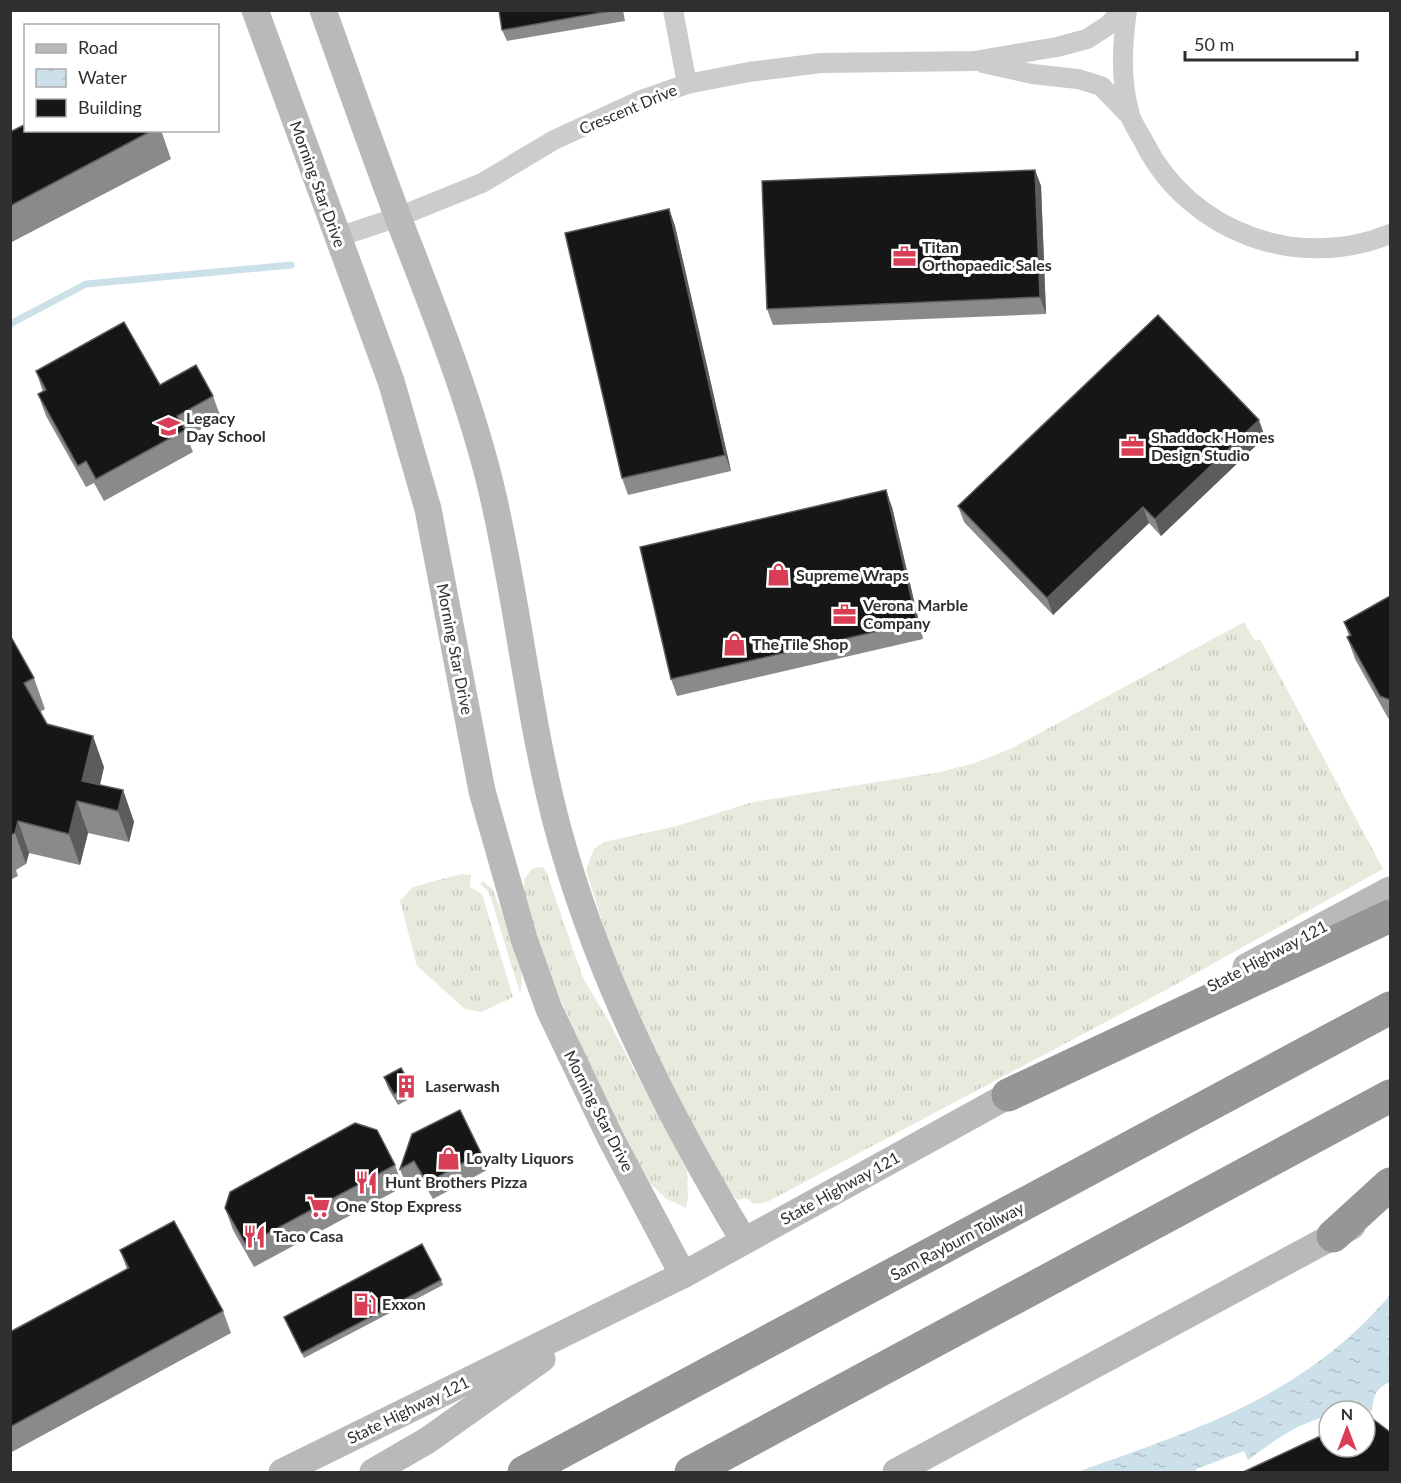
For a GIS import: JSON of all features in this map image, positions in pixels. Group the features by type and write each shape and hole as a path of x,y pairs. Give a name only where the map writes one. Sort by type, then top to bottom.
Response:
{"highway":[{"path":"1008,1095 1390,916"},
{"name":"Sam Rayburn Tollway","path":"524,1473 1390,1008"},
{"path":"691,1473 1390,1096"},
{"path":"1333,1236 1390,1184"}],"street":[{"name":"Morning Star Drive","path":"255,10 391,381 428,510 482,791 524,939 554,1020 610,1137 683,1275"},
{"path":"323,10 453,360 491,486 546,780 559,832 596,944 641,1049 696,1160 744,1241"},
{"path":"673,10 687,84"},
{"name":"Crescent Drive","path":"338,237 398,217 482,183 554,140 639,101 687,84 749,72 821,63 975,61 1057,47 1087,39 1125,10"},
{"path":"1125,10 1121,57 1130,116 1158,170 1201,212 1254,240 1314,250 1382,238 1390,252"},
{"name":"Crescent Drive","path":"975,61 1032,74 1078,79 1101,86 1130,116"},
{"name":"State Highway 121","path":"282,1473 683,1275 1008,1095 1390,890"},
{"path":"896,1473 1390,1206"},
{"path":"373,1473 428,1440 612,1310"}],"green space":[{"path":"1244,622 1255,641 1260,639 1383,869 1164,991 767,1202 754,1204 746,1198 738,1200 729,1191 657,1058 608,941 586,870 594,849 604,842 677,826 753,802 940,772 975,763 1012,748"},
{"path":"544,868 547,874 583,978 608,1020 687,1170 686,1208 665,1198 650,1183 613,1118 558,994 525,905 523,890 525,878 532,869"},
{"path":"461,874 471,875 470,887 482,894 513,997 481,1012 465,1009 417,966 400,901 413,887"},
{"path":"483,881 493,890 518,956 522,983 520,993 489,892 480,884"}],"water":[{"path":"1390,1295 1390,1382 1381,1387 1374,1399 1317,1399 1317,1419 1276,1440 1248,1460 1244,1451 1196,1469 1197,1472 1077,1472 1207,1424 1247,1405 1285,1384 1322,1359 1357,1330"}],"building":[{"path":"499,10 615,10 502,30"},
{"path":"24,125 24,132 149,132 10,206 10,132"},
{"path":"1035,170 1040,297 767,309 762,181"},
{"path":"669,209 725,455 622,478 565,233"},
{"path":"1158,315 1259,420 1155,519 1143,507 1047,598 958,506"},
{"path":"124,322 160,385 196,365 213,396 177,416 185,430 96,479 86,461 78,466 38,394 46,390 36,371"},
{"path":"886,490 917,622 671,679 640,547"},
{"path":"1390,596 1390,700 1380,696 1347,637 1351,635 1344,622"},
{"path":"10,635 34,678 24,683 47,724 93,736 82,781 123,790 118,811 77,801 69,834 18,821 15,833 10,835"},
{"path":"401,1068 411,1085 394,1094 384,1077"},
{"path":"460,1110 481,1153 427,1183 414,1161 400,1169 412,1134"},
{"path":"355,1123 377,1130 395,1165 246,1245 225,1208 230,1192"},
{"path":"174,1221 223,1311 10,1427 10,1332 129,1268 120,1250"},
{"name":"Exxon","path":"422,1244 441,1280 302,1353 284,1317"},
{"path":"1377,1422 1390,1432 1390,1473 1241,1473 1317,1438 1317,1459 1377,1459"}],"waterway":[{"path":"10,324 86,284 291,265"}],"place":[{"name":"Titan Orthopaedic Sales","path":"904,256"},
{"name":"Legacy Day School","path":"168,427"},
{"name":"Shaddock Homes Design Studio","path":"1133,446"},
{"name":"Supreme Wraps","path":"778,575"},
{"name":"Verona Marble Company","path":"845,614"},
{"name":"The Tile Shop","path":"734,644"},
{"name":"Laserwash","path":"407,1086"},
{"name":"Loyalty Liquors","path":"448,1158"},
{"name":"Hunt Brothers Pizza","path":"367,1182"},
{"name":"One Stop Express","path":"318,1206"},
{"name":"Taco Casa","path":"255,1236"},
{"name":"Exxon","path":"364,1304"}]}
